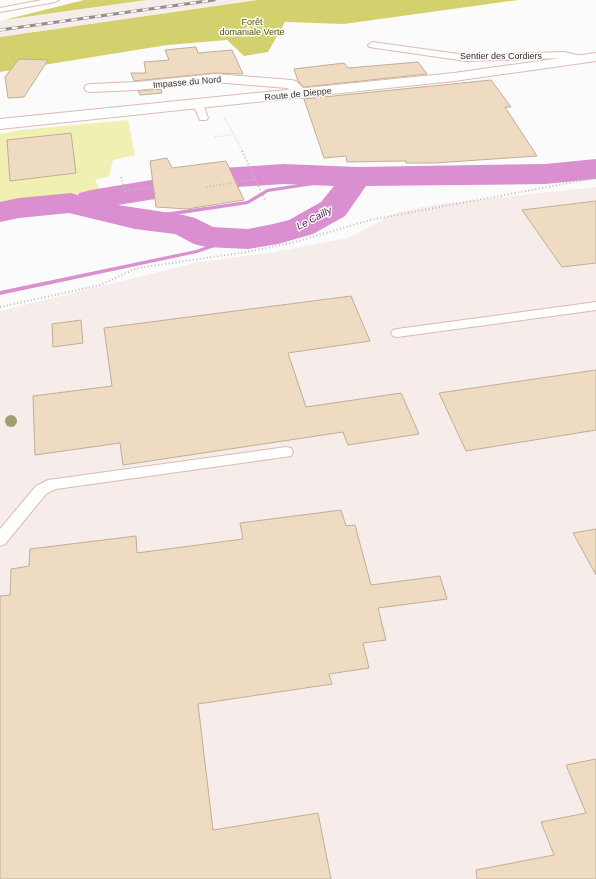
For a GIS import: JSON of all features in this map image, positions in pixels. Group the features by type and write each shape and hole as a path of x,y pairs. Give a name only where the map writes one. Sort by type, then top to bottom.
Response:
{"main road":[{"name":"Route de Dieppe","path":"0,124 302,94 454,77 589,58"},
{"name":"Impasse du Nord","path":"91,88 138,86 215,78 291,84 302,94"}],"lane":[{"path":"0,10 55,0"},
{"name":"Sentier des Cordiers","path":"372,45 466,58 564,55 589,58"},
{"path":"198,104 203,118"},
{"path":"397,333 596,306"},
{"path":"0,540 41,490 53,484 286,452"}],"path":[{"path":"218,102 232,135 256,177 257,183 265,200"},
{"path":"215,136 232,135"},
{"path":"121,177 125,191 153,186 156,194"},
{"path":"206,188 256,177"},
{"path":"0,307 100,284 137,268 247,252 295,242 370,220 596,178"}],"shaded area":[{"path":"146,0 257,0 0,37 0,21"},
{"path":"596,187 596,879 0,879 0,311 199,262 274,252 348,238 398,212 438,204"}],"green space":[{"path":"84,0 146,0 4,20"},
{"name":"Forêt domaniale Verte","path":"257,0 518,0 344,24 285,22 268,52 244,56 227,40 167,45 0,72 0,37"},
{"path":"128,120 135,155 113,160 109,176 95,180 100,191 0,203 0,134 21,130"}],"building":[{"path":"196,47 198,53 232,50 243,74 215,73 134,81 131,73 146,73 144,62 169,60 165,50"},
{"path":"19,59 48,60 24,97 8,98 5,77"},
{"path":"418,62 427,74 304,87 298,81 294,69 344,63 348,68"},
{"path":"491,80 511,107 505,107 537,156 435,163 406,163 406,161 347,162 346,156 324,158 304,99"},
{"path":"161,89 162,93 140,95 138,91"},
{"path":"71,133 76,173 10,181 7,140"},
{"path":"167,158 172,168 226,161 244,200 187,209 156,207 150,161"},
{"path":"596,201 596,263 562,267 522,210"},
{"path":"351,296 370,341 288,353 306,407 401,393 419,434 348,445 343,432 123,465 120,443 35,455 33,396 112,386 104,328"},
{"path":"81,320 83,343 53,347 52,324"},
{"path":"596,370 596,430 466,451 439,393"},
{"path":"341,510 346,526 355,525 371,585 440,576 447,599 378,608 386,640 363,643 369,668 329,674 332,684 198,704 213,830 318,813 331,879 0,879 0,596 10,595 11,569 29,566 30,549 136,536 137,553 243,539 240,523"},
{"path":"596,529 596,575 573,533"},
{"path":"596,759 596,879 477,879 476,870 554,855 541,822 586,813 566,765"}],"waterway":[{"name":"Le Cailly","path":"357,177 545,174 596,169"},
{"path":"91,200 223,178 284,174 357,177"},
{"path":"135,219 248,202 267,191 357,177"},
{"name":"Le Cailly","path":"0,212 19,208 71,203 101,212 135,219 183,225 206,237 248,239 278,234 301,227 333,209 357,177"},
{"path":"0,293 197,251 233,239"}],"railway":[{"path":"0,30 214,0"}]}
